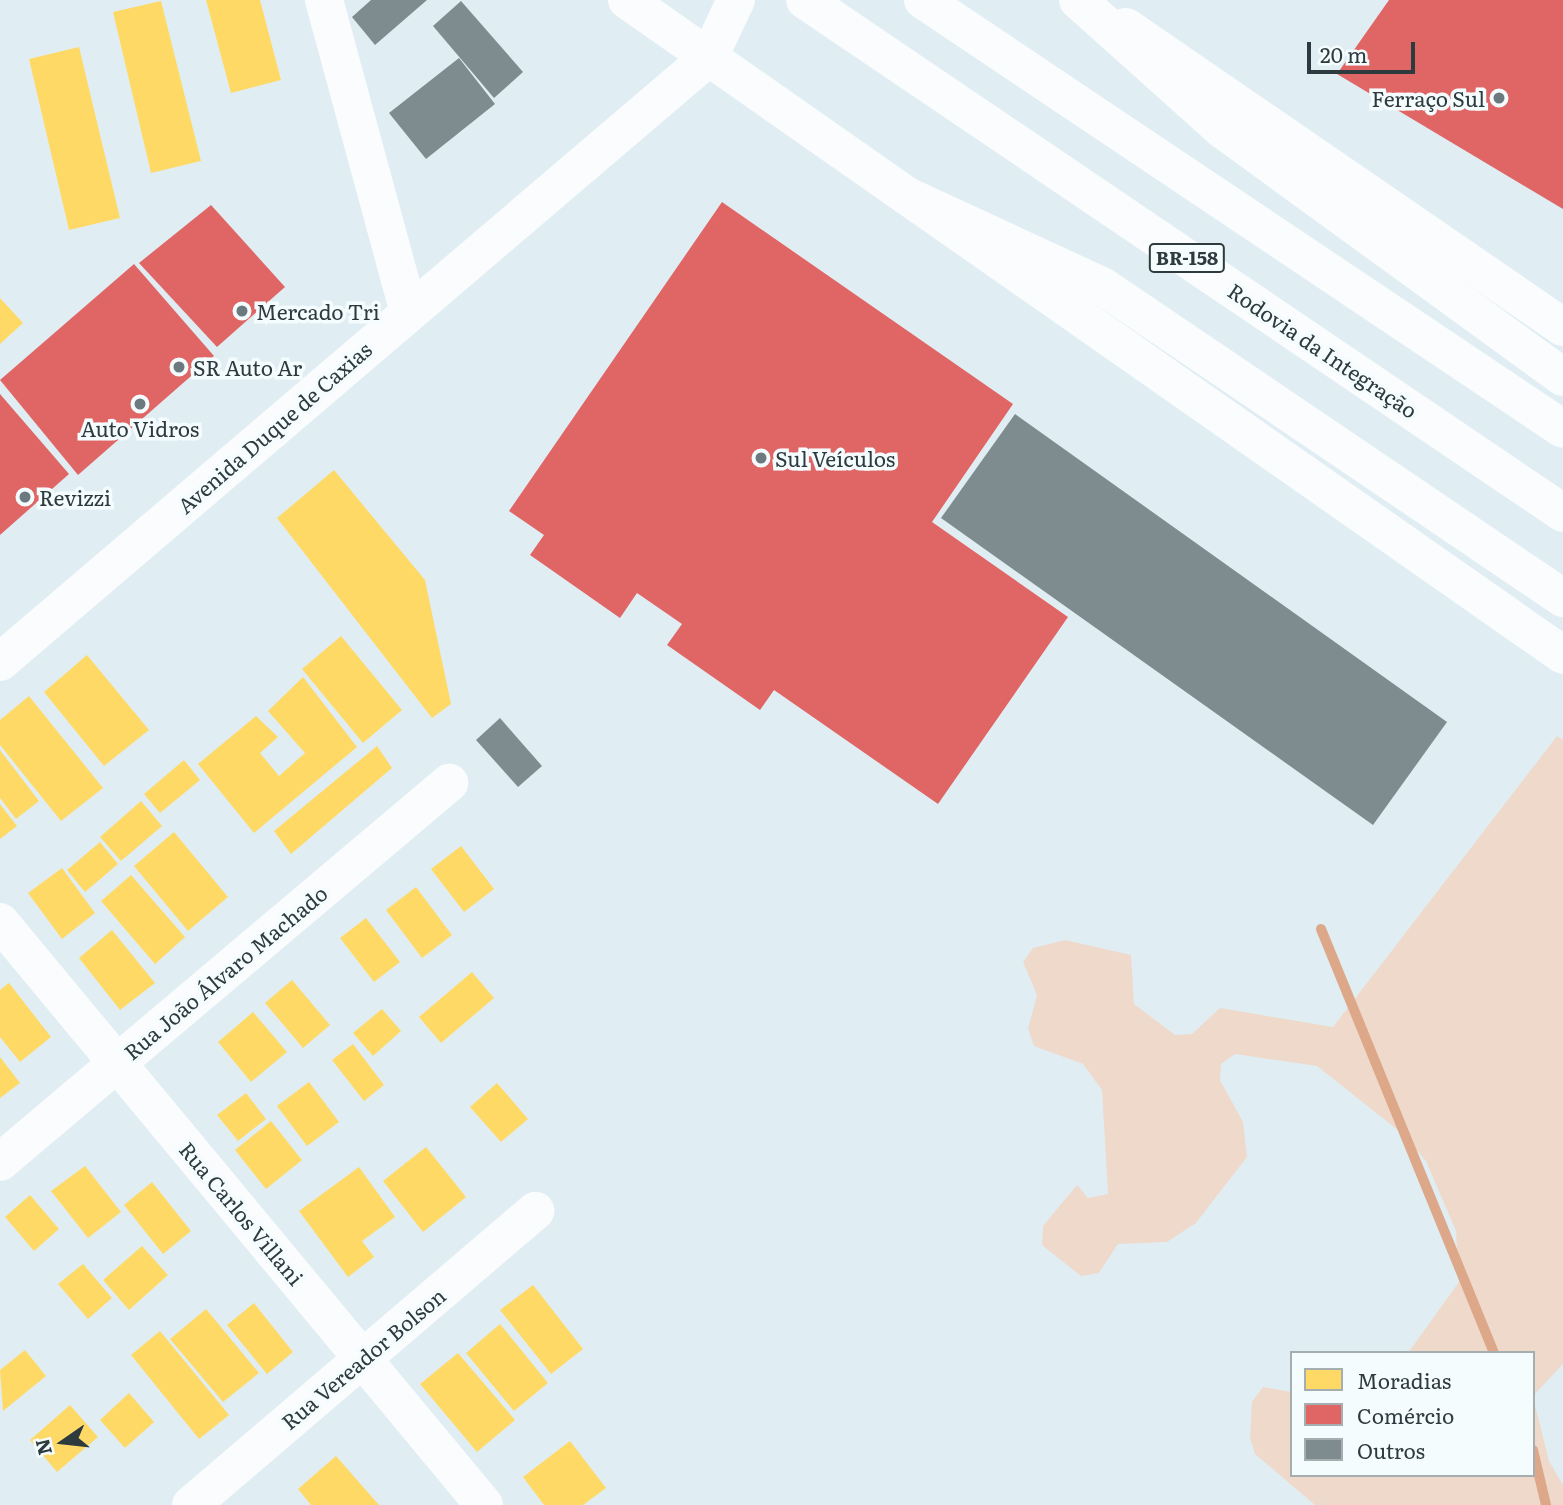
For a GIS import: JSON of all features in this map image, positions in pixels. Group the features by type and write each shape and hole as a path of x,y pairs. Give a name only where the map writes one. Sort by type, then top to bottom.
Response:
{"main road":[{"path":"324,0 409,313"},
{"path":"627,0 1563,655"},
{"path":"709,57 736,0"},
{"path":"923,0 1563,429"},
{"path":"1078,0 1223,130 1563,377"},
{"path":"1087,0 1563,327"},
{"name":"Rodovia da Integração","path":"807,2 1563,513"},
{"name":"Avenida Duque de Caxias","path":"0,662 709,57"},
{"path":"907,196 1102,286 1563,598"},
{"name":"Rua João Álvaro Machado","path":"0,1162 449,783"},
{"name":"Rua Carlos Villani","path":"0,922 484,1505"},
{"name":"Rua Vereador Bolson","path":"191,1505 535,1211"}],"shaded area":[{"path":"1557,736 1563,740 1563,1364 1535,1394 1535,1351 1409,1351 1459,1282 1456,1231 1426,1161 1404,1135 1317,1066 1235,1054 1221,1064 1220,1080 1243,1122 1247,1157 1196,1223 1167,1242 1118,1244 1099,1273 1081,1276 1042,1245 1043,1226 1077,1185 1088,1198 1108,1194 1102,1090 1083,1064 1034,1046 1028,1029 1037,995 1023,962 1033,948 1065,940 1131,955 1134,1004 1175,1035 1192,1034 1220,1008 1333,1027"},
{"path":"1263,1387 1290,1392 1290,1477 1535,1477 1535,1405 1549,1461 1563,1485 1563,1505 1315,1505 1255,1454 1250,1438 1252,1402"}],"building: Moradias":[{"path":"206,0 260,0 281,80 231,93"},
{"path":"161,1 201,161 151,173 113,12"},
{"path":"79,47 120,218 69,230 29,59"},
{"path":"0,298 23,323 0,344"},
{"path":"334,470 425,580 451,704 432,718 277,518"},
{"path":"341,636 402,710 363,743 302,669"},
{"path":"87,655 149,730 104,766 44,692"},
{"path":"303,677 357,747 254,833 198,764 256,716 278,737 260,753 279,776 305,753 268,711"},
{"path":"29,696 103,788 61,821 0,745 0,720"},
{"path":"377,746 392,768 291,854 274,831"},
{"path":"0,750 39,801 16,819 0,798"},
{"path":"184,760 200,780 160,813 144,794"},
{"path":"141,801 162,826 121,861 100,837"},
{"path":"0,804 17,826 0,839"},
{"path":"174,832 228,897 188,931 134,866"},
{"path":"100,842 118,864 85,892 67,870"},
{"path":"461,846 494,889 464,912 431,869"},
{"path":"62,868 95,913 62,939 28,893"},
{"path":"131,875 185,937 155,964 101,901"},
{"path":"416,887 452,935 422,958 386,910"},
{"path":"366,918 400,962 374,982 340,938"},
{"path":"112,930 155,983 120,1010 79,958"},
{"path":"472,972 494,998 441,1043 419,1017"},
{"path":"292,980 330,1025 303,1048 265,1003"},
{"path":"9,983 51,1037 20,1062 0,1037 0,990"},
{"path":"382,1009 401,1031 373,1056 353,1033"},
{"path":"253,1012 287,1052 251,1082 218,1042"},
{"path":"353,1044 384,1085 364,1101 332,1060"},
{"path":"0,1057 20,1083 0,1098"},
{"path":"309,1082 339,1122 307,1146 277,1106"},
{"path":"497,1083 528,1119 501,1142 470,1107"},
{"path":"246,1093 266,1119 238,1141 217,1115"},
{"path":"271,1121 302,1160 266,1189 235,1150"},
{"path":"426,1147 466,1197 423,1232 383,1181"},
{"path":"85,1166 121,1212 88,1238 51,1191"},
{"path":"359,1167 395,1217 362,1241 374,1257 348,1277 299,1211"},
{"path":"152,1182 191,1231 163,1254 124,1205"},
{"path":"30,1195 59,1229 34,1251 5,1217"},
{"path":"142,1246 168,1275 129,1310 103,1280"},
{"path":"83,1264 112,1298 88,1319 58,1284"},
{"path":"533,1285 583,1349 551,1374 500,1310"},
{"path":"254,1303 293,1352 267,1374 227,1325"},
{"path":"206,1309 259,1373 223,1402 170,1339"},
{"path":"500,1324 548,1383 514,1411 466,1353"},
{"path":"160,1331 229,1415 199,1439 131,1355"},
{"path":"25,1350 46,1376 3,1411 0,1370"},
{"path":"458,1353 515,1420 477,1452 420,1384"},
{"path":"129,1393 154,1422 125,1448 100,1420"},
{"path":"70,1405 98,1437 57,1472 30,1440"},
{"path":"570,1441 606,1488 583,1505 544,1505 523,1477"},
{"path":"336,1456 379,1505 311,1505 298,1489"}],"building: Comércio":[{"path":"1389,0 1563,0 1563,209 1337,74"},
{"name":"Sul Veículos","path":"722,202 1013,404 932,522 1068,617 938,804 774,690 760,710 667,645 682,624 637,593 620,618 530,555 544,535 509,511"},
{"path":"211,205 285,287 217,347 139,263"},
{"path":"134,264 214,356 78,475 0,380"},
{"path":"0,394 69,474 0,535"}],"building: Outros":[{"path":"371,0 427,0 375,45 352,17"},
{"path":"461,1 523,72 494,98 433,26"},
{"path":"459,58 495,104 426,159 389,113"},
{"path":"1015,414 1447,722 1373,825 941,518"},
{"path":"500,718 542,766 518,787 476,740"}],"waterway":[{"path":"1321,929 1493,1351"},
{"path":"1535,1458 1546,1505"}],"place":[{"name":"Ferraço Sul","path":"1499,98"},
{"name":"Mercado Tri","path":"242,311"},
{"name":"SR Auto Ar","path":"179,367"},
{"name":"Auto Vidros","path":"140,404"},
{"name":"Sul Veículos","path":"761,458"},
{"name":"Revizzi","path":"25,497"}]}
